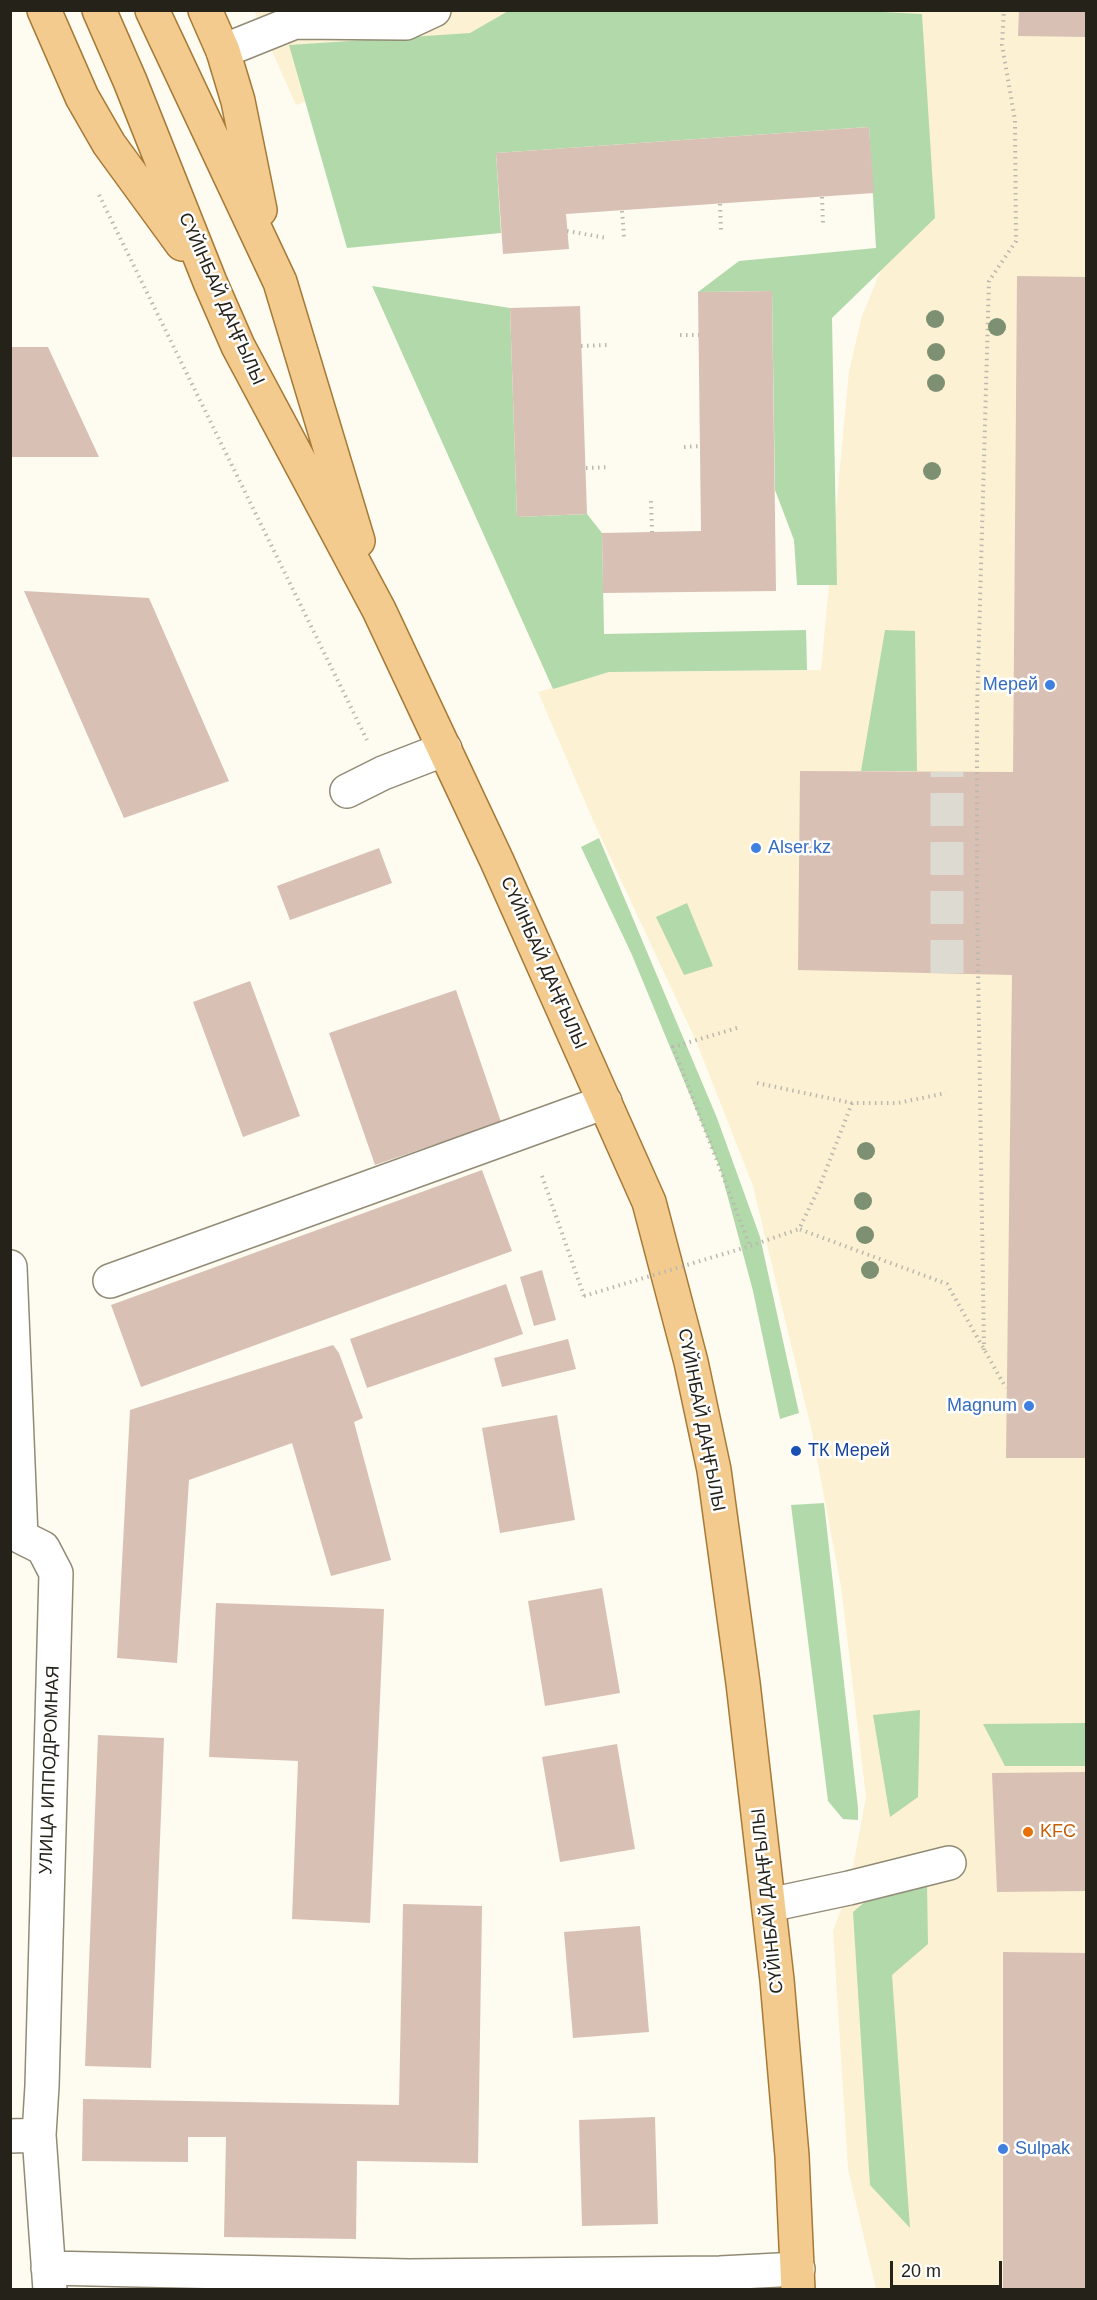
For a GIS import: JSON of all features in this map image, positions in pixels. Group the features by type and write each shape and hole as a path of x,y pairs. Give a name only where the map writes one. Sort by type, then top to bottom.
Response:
{"main road":[{"path":"44,10 82,97 109,144 210,282"},
{"name":"СҮЙІНБАЙ ДАҢҒЫЛЫ","path":"99,10 238,346 379,610 649,1202 691,1362 714,1470 742,1671 769,1905 791,2144 798,2279"},
{"name":"СҮЙІНБАЙ ДАҢҒЫЛЫ","path":"152,10 280,282 379,610"},
{"path":"205,10 223,51 238,101 269,256"}],"street":[{"path":"223,51 295,22 406,23 434,10"},
{"path":"347,791 383,773 444,749"},
{"path":"110,1281 605,1102"},
{"name":"УЛИЦА ИППОДРОМНАЯ","path":"10,1267 16,1537 43,1548 56,1573 42,2086 25,2135 49,2279"},
{"path":"769,1905 949,1863"},
{"path":"49,2279 720,2273 798,2279"}],"path":[{"path":"984,1350 976,710 989,281 1016,241 1015,120 1002,45 1004,10"},
{"path":"96,189 383,773"},
{"path":"822,197 823,224"},
{"path":"720,204 722,231"},
{"path":"622,211 624,237"},
{"path":"567,231 607,238"},
{"path":"680,335 699,335"},
{"path":"582,346 608,345"},
{"path":"684,447 700,446"},
{"path":"586,468 610,467"},
{"path":"651,501 652,532"},
{"path":"737,1028 674,1047 750,1246"},
{"path":"757,1083 852,1103 898,1103 946,1093"},
{"path":"799,1229 819,1188 852,1103"},
{"path":"542,1176 584,1296 799,1229 947,1284 1006,1388"}],"shaded area":[{"path":"254,11 1086,11 1086,2289 876,2289 848,2169 833,1931 849,1888 866,1797 841,1586 811,1428 753,1186 696,1041 592,818 538,692 609,672 821,670 849,371 862,316 883,265 913,239 901,61 369,79 296,105"}],"green space":[{"path":"510,10 843,10 922,14 935,218 832,318 837,585 797,585 794,540 775,490 772,291 698,292 739,261 876,248 869,127 496,153 501,233 347,248 289,45 470,33"},
{"path":"372,286 510,308 517,517 587,514 602,533 604,634 806,630 807,670 609,672 553,689"},
{"path":"885,630 915,631 917,771 861,771"},
{"path":"599,838 717,1118 760,1237 799,1413 780,1419 753,1291 720,1168 632,955 581,847"},
{"path":"687,903 713,966 684,975 656,917"},
{"path":"824,1503 858,1820 843,1819 828,1801 791,1505"},
{"path":"920,1710 918,1797 890,1817 873,1715"},
{"path":"1086,1723 1086,1766 1005,1766 983,1724"},
{"path":"927,1884 928,1944 892,1975 910,2228 870,2185 853,1912 866,1901"}],"building":[{"path":"1019,10 1086,10 1086,37 1018,36"},
{"path":"869,127 874,193 566,214 569,249 503,254 496,153"},
{"name":"Мерей","path":"1017,276 1086,277 1086,1458 1006,1458 1012,975 798,970 800,771 1013,772"},
{"path":"772,291 776,591 603,593 602,533 701,531 698,292"},
{"path":"580,306 587,514 517,517 510,308"},
{"path":"10,347 48,347 99,457 10,457"},
{"path":"24,591 149,598 229,781 124,818"},
{"path":"379,848 392,883 290,920 277,886"},
{"path":"250,981 300,1116 243,1137 193,1002"},
{"path":"456,990 501,1122 375,1165 329,1033"},
{"path":"482,1170 512,1251 141,1387 111,1305"},
{"path":"542,1270 556,1320 534,1326 520,1277"},
{"path":"506,1284 523,1334 367,1388 350,1339"},
{"path":"568,1339 576,1369 502,1387 494,1358"},
{"path":"333,1345 339,1353 363,1418 354,1422 391,1560 331,1576 292,1443 189,1480 177,1663 117,1658 130,1410"},
{"path":"557,1415 575,1520 500,1533 482,1428"},
{"path":"602,1588 620,1693 545,1706 528,1601"},
{"path":"216,1603 384,1609 370,1923 292,1919 298,1761 209,1757"},
{"path":"98,1735 164,1738 151,2068 85,2066"},
{"path":"617,1744 635,1849 560,1862 542,1757"},
{"path":"1086,1772 1086,1891 997,1892 992,1773"},
{"path":"403,1904 482,1906 478,2163 357,2161 356,2239 224,2237 226,2137 188,2137 188,2162 82,2161 83,2099 399,2105"},
{"path":"640,1926 649,2032 573,2038 564,1932"},
{"path":"1003,1952 1086,1953 1086,2290 1003,2290"},
{"path":"655,2117 658,2224 582,2226 579,2120"}],"tunnel":[{"path":"947,772 947,973"}],"place":[{"name":"Мерей","path":"1050,685"},
{"name":"Alser.kz","path":"756,848"},
{"name":"Magnum","path":"1029,1406"},
{"name":"ТК Мерей","path":"796,1451"},
{"name":"KFC","path":"1028,1832"},
{"name":"Sulpak","path":"1003,2149"}]}
